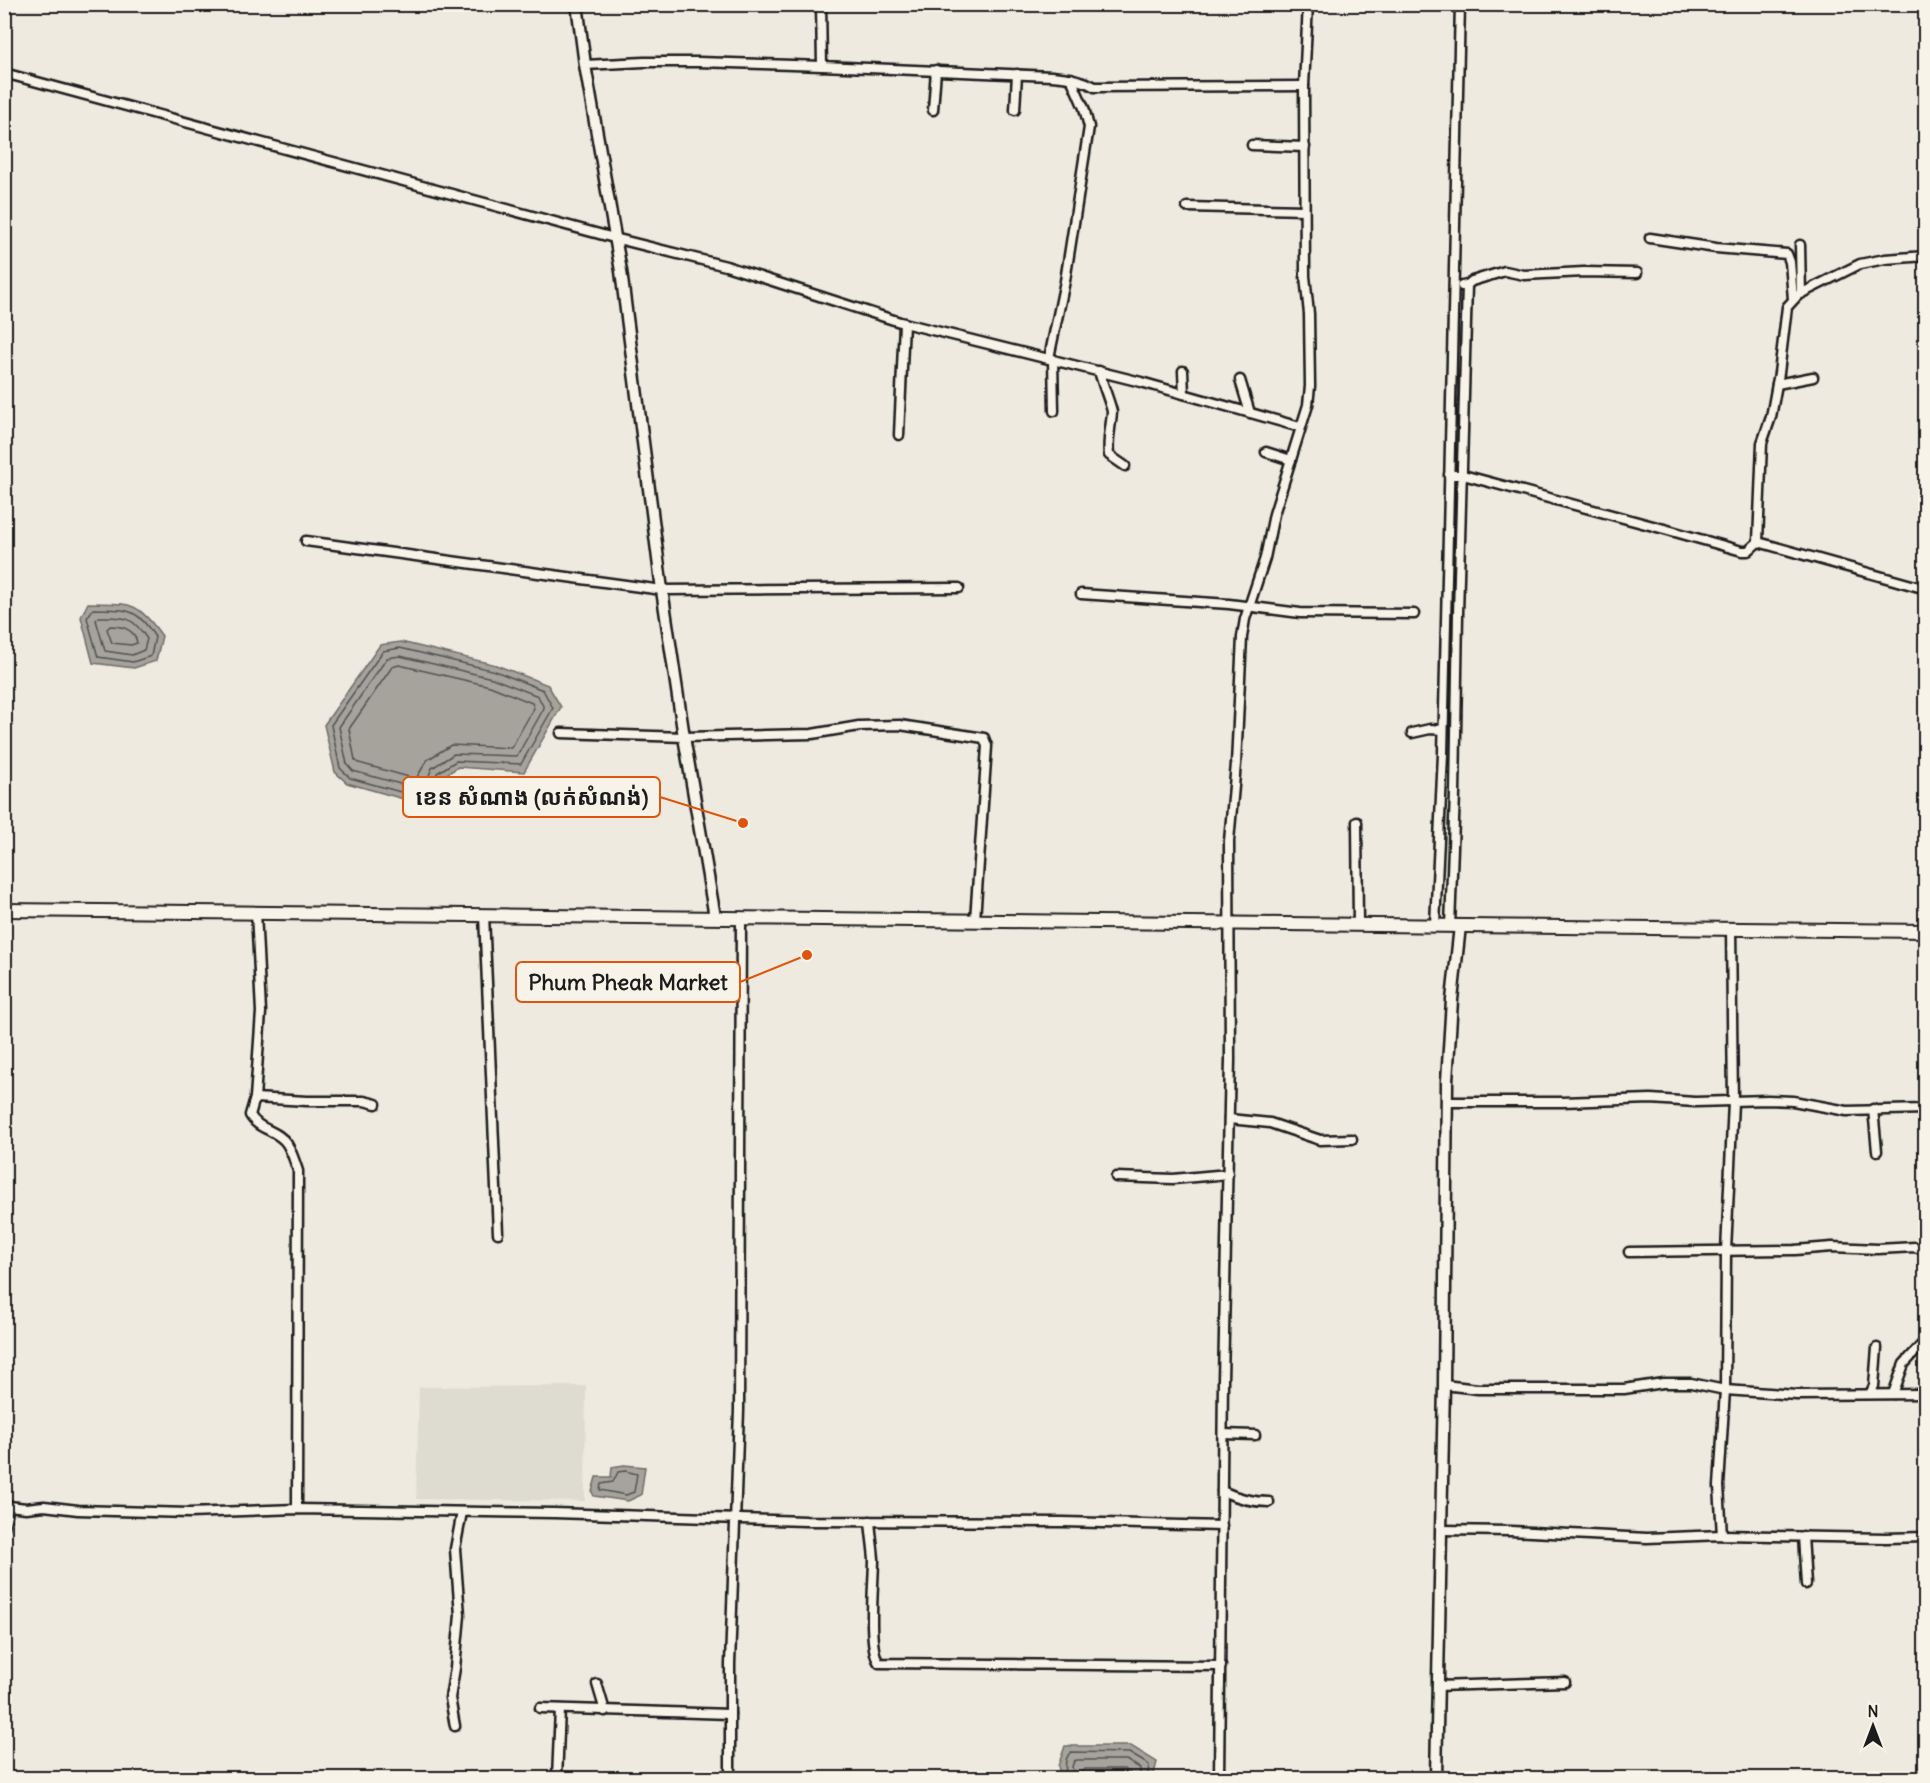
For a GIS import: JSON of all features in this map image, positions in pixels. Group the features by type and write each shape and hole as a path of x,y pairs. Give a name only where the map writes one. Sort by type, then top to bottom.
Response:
{"main road":[{"path":"4,910 1926,931"}],"street":[{"path":"577,4 585,65 621,271 662,590 684,737 715,917"},
{"path":"820,4 822,66"},
{"path":"1219,1779 1229,1119 1229,841 1245,619 1265,558 1274,514 1308,405 1311,372 1305,276 1304,86 1308,4"},
{"path":"1436,1779 1447,1102 1455,926 1460,4"},
{"path":"585,65 698,62 936,70 1071,78 1095,87 1304,86"},
{"path":"933,110 936,70"},
{"path":"4,73 614,238 726,266 904,323 1099,371 1300,427"},
{"path":"1015,110 1017,74"},
{"path":"1054,411 1051,359 1089,127 1084,108 1071,78"},
{"path":"1252,145 1305,147"},
{"path":"1187,207 1304,210"},
{"path":"1650,238 1716,249 1787,254 1797,297"},
{"path":"1797,297 1800,245"},
{"path":"1456,475 1748,551 1758,542 1762,443 1771,417 1787,307 1797,297 1860,264 1885,259 1926,256"},
{"path":"1460,286 1505,271 1524,275 1584,272 1637,273"},
{"path":"1435,925 1456,475 1460,286"},
{"path":"899,435 904,323"},
{"path":"1099,371 1112,410 1108,455 1125,466"},
{"path":"1183,371 1184,394"},
{"path":"1777,384 1814,377"},
{"path":"1240,380 1250,413"},
{"path":"1266,452 1291,460"},
{"path":"306,541 662,590 959,588"},
{"path":"1758,542 1926,589"},
{"path":"1081,594 1300,613 1414,614"},
{"path":"561,733 684,737 813,734 859,726 891,725 984,738 987,746 975,920"},
{"path":"1412,733 1430,729 1443,730"},
{"path":"1357,822 1358,924"},
{"path":"256,912 261,1012 255,1098 250,1116 253,1121 270,1129 287,1143 298,1171 297,1509"},
{"path":"484,915 498,1233"},
{"path":"730,1779 730,1664 739,1410 741,918"},
{"path":"1722,1535 1719,1486 1725,1390 1726,1251 1732,1102 1731,928"},
{"path":"255,1098 364,1101 376,1104"},
{"path":"1447,1102 1651,1099 1695,1102 1793,1101 1847,1111 1926,1109"},
{"path":"1873,1109 1877,1151"},
{"path":"1229,1119 1270,1123 1320,1140 1352,1139"},
{"path":"1116,1177 1173,1179 1228,1174"},
{"path":"1629,1252 1832,1247 1878,1249 1915,1247 1926,1251"},
{"path":"1893,1394 1904,1364 1926,1340"},
{"path":"1870,1394 1874,1386 1877,1348"},
{"path":"1444,1385 1478,1389 1624,1389 1663,1383 1691,1383 1725,1390 1797,1395 1926,1394"},
{"path":"1223,1434 1255,1436"},
{"path":"1222,1491 1238,1498 1269,1502"},
{"path":"4,1527 7,1504 26,1508 44,1506 78,1510 189,1513 297,1509 1222,1526"},
{"path":"455,1726 450,1698 456,1668 460,1615 455,1549 462,1512"},
{"path":"870,1521 874,1558 874,1657 879,1663 1221,1666"},
{"path":"1441,1530 1647,1538 1722,1535 1926,1537"},
{"path":"1803,1536 1806,1584"},
{"path":"1437,1686 1565,1682"},
{"path":"597,1684 605,1711"},
{"path":"540,1707 730,1714"},
{"path":"556,1779 561,1709"}],"shaded area":[{"path":"586,1386 585,1501 416,1499 419,1387"}],"water":[{"path":"88,603 123,604 145,615 162,636 156,661 134,668 93,663 81,617"},
{"path":"401,642 496,665 548,685 561,707 524,772 458,767 442,777 432,807 347,783 335,772 324,725 380,645"},
{"path":"624,1465 645,1467 641,1495 628,1501 594,1496 592,1492 596,1477 611,1477 612,1467"},
{"path":"1065,1746 1131,1746 1157,1762 1153,1778 1061,1778 1058,1766"}],"place":[{"name":"ខេន សំណាង (លក់សំណង់)","path":"743,823"},
{"name":"Phum Pheak Market","path":"807,955"}]}
